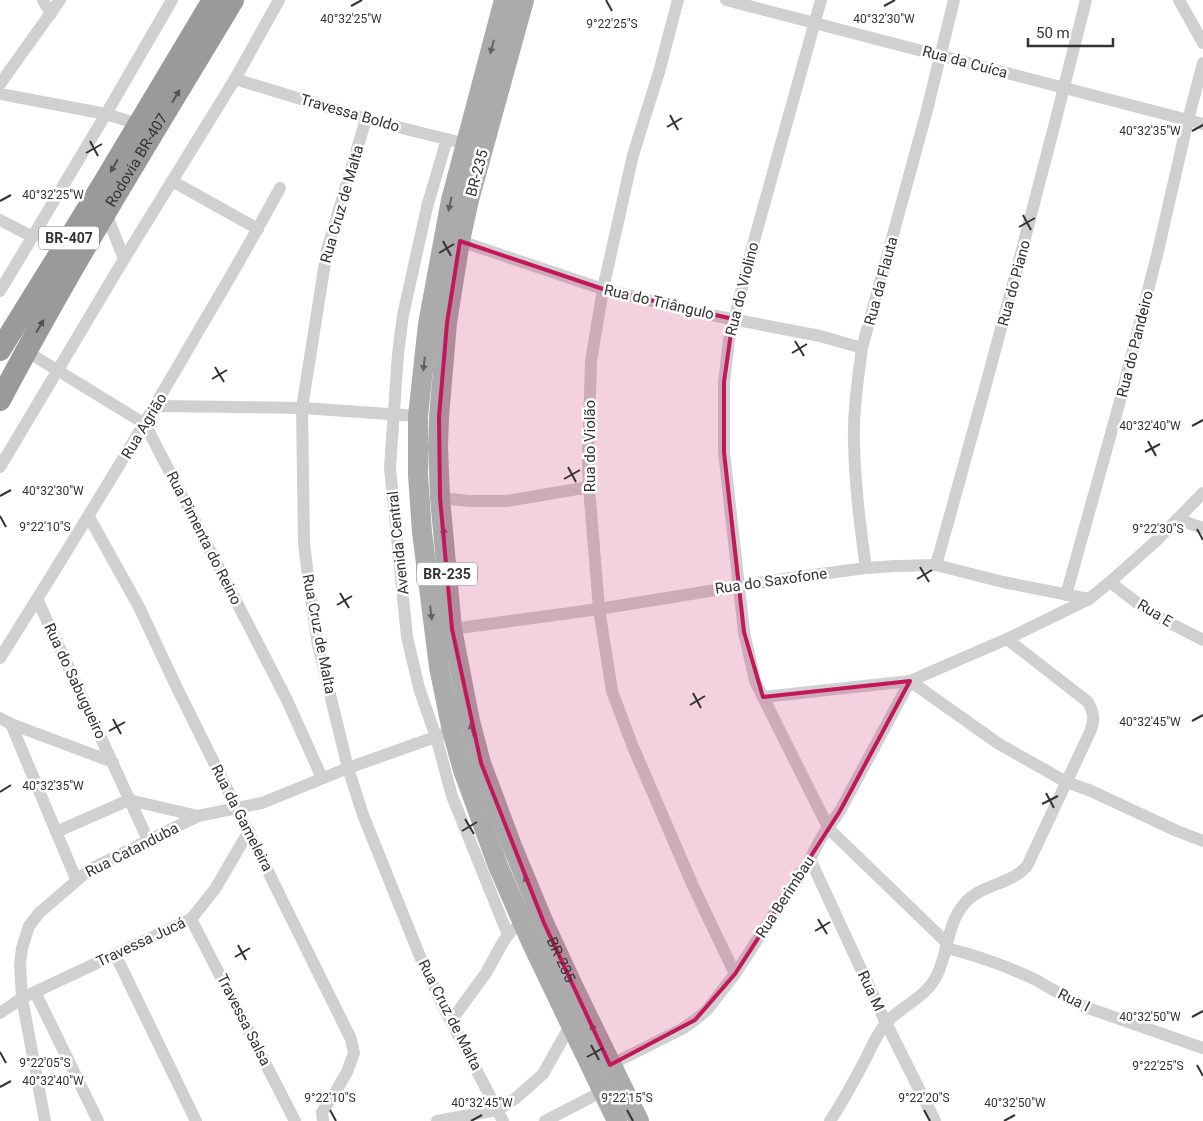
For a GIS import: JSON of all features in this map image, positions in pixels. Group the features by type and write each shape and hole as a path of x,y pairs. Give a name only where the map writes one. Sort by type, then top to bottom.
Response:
{"highway":[{"name":"BR-407","path":"138,124 213,0"},
{"name":"Rodovia BR-407","path":"0,400 26,351 106,213 233,0"},
{"name":"Rodovia BR-407","path":"0,350 138,124"}],"main road":[{"name":"BR-235","path":"504,0 456,142 451,200 428,324 418,416 418,475 422,532 439,667 444,734 472,767 512,846 544,923 610,1065 639,1121"},
{"name":"BR-235","path":"524,0 469,200 460,241 442,366 439,417 440,498 452,629 470,721 472,767 494,857 601,1092 617,1121"}],"street":[{"path":"42,0 52,14"},
{"path":"0,84 52,14 60,0"},
{"path":"0,291 172,0"},
{"path":"0,467 124,259 235,79 278,0"},
{"name":"Rua do Violão","path":"678,0 659,72 633,155 603,289 591,361 589,487 599,609 612,691 619,714 693,886 735,974"},
{"name":"Rua da Cuíca","path":"726,0 1203,124"},
{"name":"Rua do Violino","path":"821,0 816,24 733,318 729,340 724,382 724,452 744,632 755,681 829,829 947,946"},
{"name":"Rua da Flauta","path":"866,568 856,483 854,441 857,386 862,348 924,123 954,0"},
{"name":"Rua do Piano","path":"936,565 1011,295 1086,0"},
{"path":"1179,0 1203,43"},
{"name":"Rua do Pandeiro","path":"1066,595 1129,366 1203,63"},
{"name":"Travessa Boldo","path":"235,79 366,119 456,142"},
{"path":"0,94 106,114 138,124"},
{"name":"Rua Cruz de Malta","path":"366,119 327,250 302,408 304,543 310,593 318,645 348,768 362,815 421,959 500,1115"},
{"name":"Avenida Central","path":"456,142 427,208 403,314 398,354 390,468 407,637 419,688 444,734 452,796 508,935"},
{"path":"172,181 258,230"},
{"name":"Rua Agrião","path":"0,658 156,406 258,230 280,188"},
{"path":"106,213 124,259"},
{"path":"0,220 33,237"},
{"name":"Rua do Triângulo","path":"460,241 603,289 701,313 820,336 862,348"},
{"path":"26,351 145,424"},
{"path":"156,406 302,408 418,416"},
{"name":"Rua Pimenta do Reino","path":"145,424 283,692 322,778"},
{"path":"440,498 470,501 507,501 589,487"},
{"path":"763,696 910,681 1007,639 1089,599 1110,582 1203,492"},
{"name":"Rua da Gameleira","path":"89,517 139,607 237,810 352,1039 354,1053 347,1072 322,1112 323,1121"},
{"path":"1177,519 1203,528"},
{"name":"Rua do Saxofone","path":"452,629 599,609 866,568 936,565 1003,582 1089,599"},
{"name":"Rua E","path":"1110,582 1148,610 1203,640"},
{"name":"Rua do Sabugueiro","path":"37,599 148,840"},
{"path":"830,1121 886,1023 924,992 936,979 943,962 951,928 960,908 967,900 981,891 1014,877 1026,866 1094,722 1093,711 1088,702 1007,639"},
{"path":"910,681 999,744 1066,782 1203,841"},
{"name":"Rua Berimbau","path":"610,1065 682,1029 707,1010 735,974 810,859 821,838 829,829 910,681"},
{"path":"5,721 76,879"},
{"name":"Rua do Sabugueiro","path":"5,721 113,762"},
{"path":"237,810 262,803 348,768 444,734"},
{"path":"56,832 129,800 198,816"},
{"name":"Rua Catanduba","path":"45,1121 22,998 20,965 22,948 29,926 39,913 76,879 101,863 198,816 237,810"},
{"name":"Travessa Jucá","path":"0,1013 22,998 191,919 215,889 249,831"},
{"name":"Rua M","path":"810,859 886,1023 936,1121"},
{"path":"451,1021 486,973 508,935 521,918"},
{"name":"Travessa Salsa","path":"191,919 296,1121"},
{"name":"Rua I","path":"947,946 991,961 1033,979 1070,1001 1085,1007 1203,1048"},
{"path":"115,954 196,1121"},
{"path":"35,992 98,1121"},
{"path":"437,1121 500,1115 543,1074 571,1024"},
{"path":"545,1121 601,1092"}],"highlighted area":[{"path":"460,241 603,289 733,319 724,382 724,452 744,632 763,697 910,681 840,811 735,974 695,1020 610,1065 544,923 481,763 452,629 440,498 439,417 447,323"}]}
